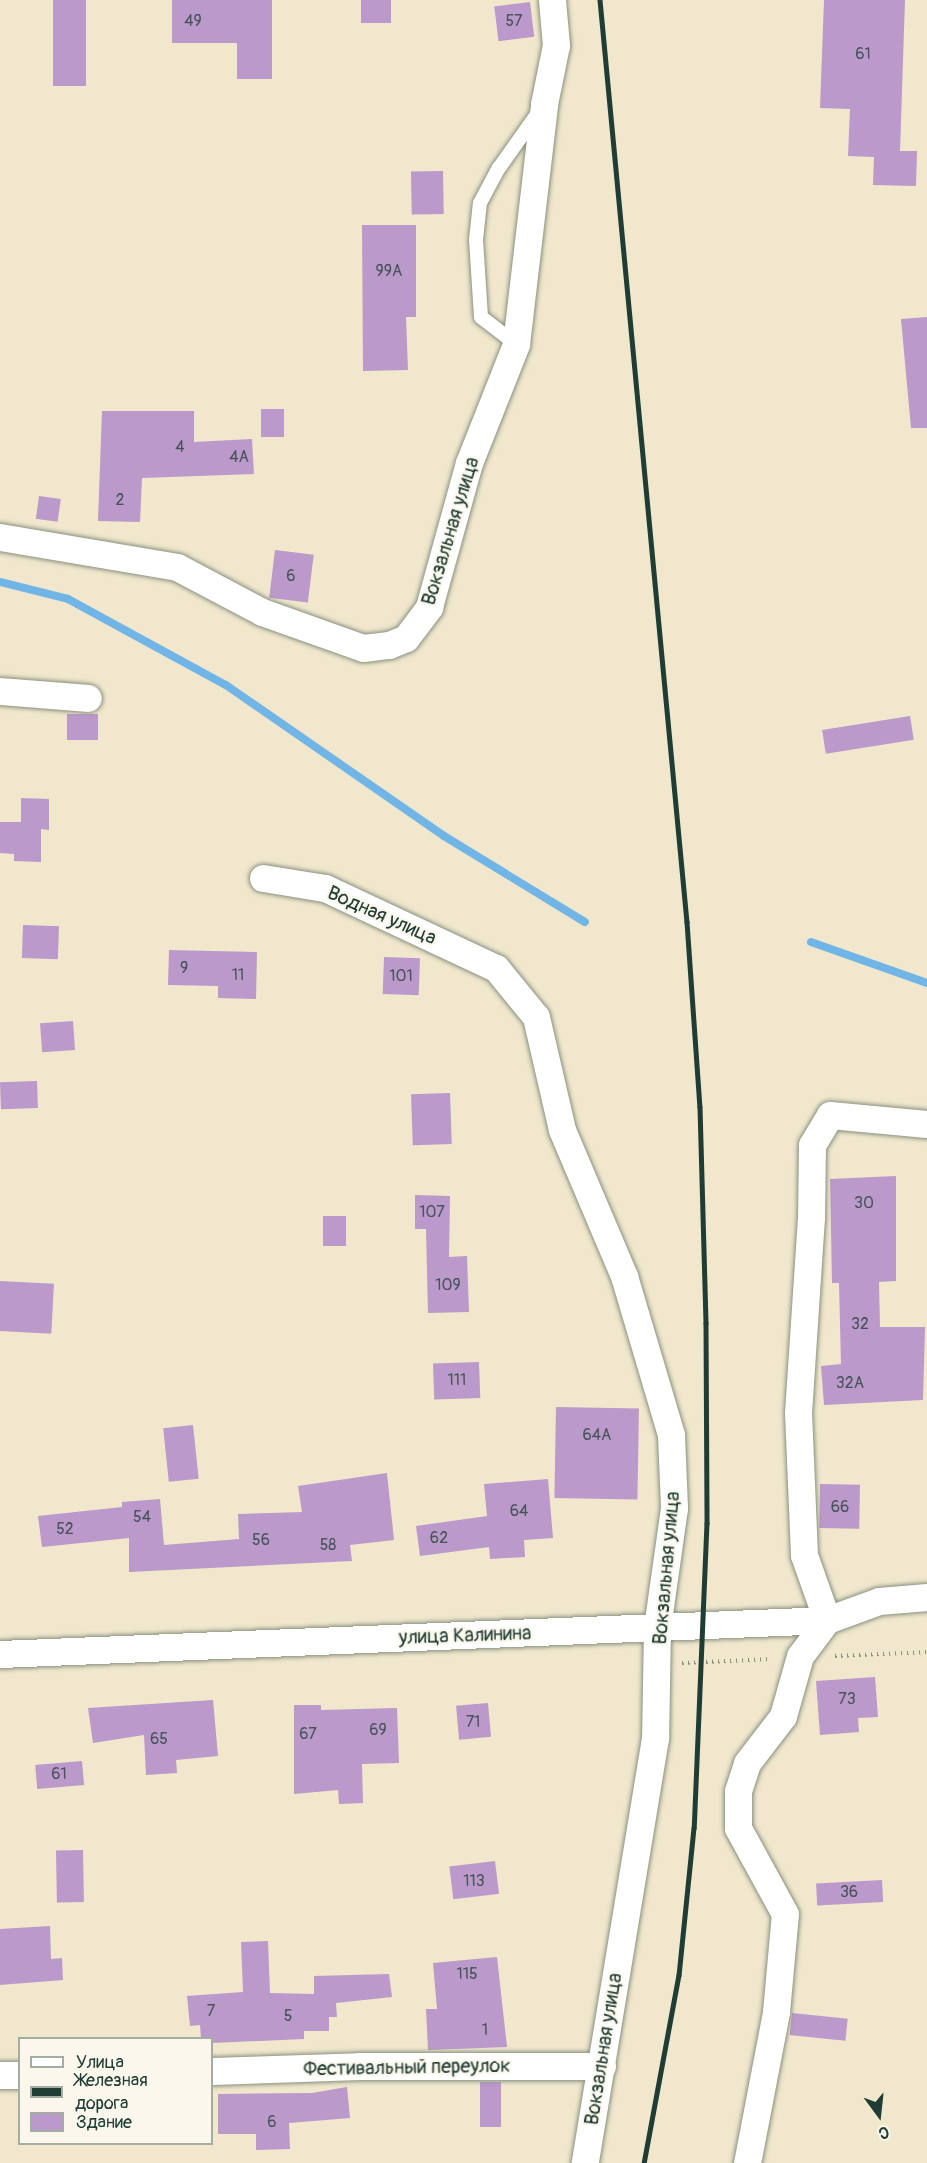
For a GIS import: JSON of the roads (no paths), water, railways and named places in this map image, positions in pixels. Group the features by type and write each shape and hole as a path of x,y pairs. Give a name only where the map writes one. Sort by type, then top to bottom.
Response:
{"street":[{"name":"Вокзальная улица","path":"0,537 177,567 262,612 363,648 389,645 406,638 429,607 469,463 516,344 544,104 556,45 552,0"},
{"path":"0,691 88,699"},
{"name":"Водная улица","path":"263,878 325,888 496,968"},
{"name":"Вокзальная улица","path":"496,968 536,1017 562,1130 624,1276 671,1435 674,1508 657,1627 655,1738 638,1823 602,2066 585,2163"},
{"path":"747,2163 776,2012 785,1914 738,1828 738,1791 747,1763 783,1716 801,1656 827,1620 804,1555 798,1413 811,1217 812,1145 830,1116 927,1124"},
{"name":"улица Калинина","path":"0,1654 827,1620 879,1601 927,1598"},
{"name":"Фестивальный переулок","path":"213,2071 359,2066 602,2066"},
{"path":"0,2075 18,2075"}],"lane":[{"path":"516,344 481,317 476,240 480,203 499,168 544,104"}],"waterway":[{"path":"0,582 68,599 226,685 444,836 585,922"},
{"path":"811,942 927,983"}],"railway":[{"path":"600,0 687,922 700,1107 706,1323 707,1523 694,1828 679,1975 644,2163"}]}
